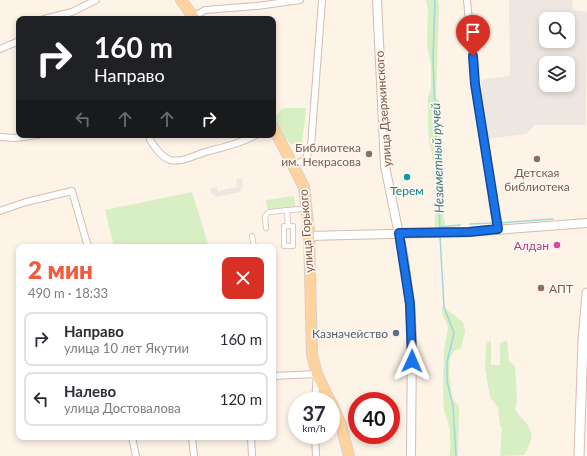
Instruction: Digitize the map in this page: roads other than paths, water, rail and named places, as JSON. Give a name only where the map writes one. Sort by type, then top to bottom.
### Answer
[{"type":"main road","points":[[181,0],[193,16]]},
{"type":"main road","name":"улица Горького","points":[[276,132],[304,187],[309,236],[312,355],[317,374]]},
{"type":"main road","points":[[579,456],[583,341],[587,293]]},
{"type":"main road","points":[[317,374],[326,392]]},
{"type":"main road","points":[[340,423],[349,456]]},
{"type":"street","points":[[56,16],[72,12],[96,0]]},
{"type":"street","points":[[197,16],[205,10],[257,6],[300,0]]},
{"type":"street","points":[[294,165],[305,160],[311,146],[322,0]]},
{"type":"street","name":"улица Дзержинского","points":[[377,0],[385,166],[399,233],[410,304],[412,337],[411,456]]},
{"type":"street","points":[[467,0],[475,84],[498,229]]},
{"type":"street","points":[[72,12],[73,16]]},
{"type":"street","points":[[0,49],[16,42]]},
{"type":"street","points":[[1,135],[16,138]]},
{"type":"street","points":[[150,140],[156,149],[170,160],[184,160],[209,151],[229,147],[249,138]]},
{"type":"street","points":[[0,210],[72,191],[87,244]]},
{"type":"street","points":[[266,228],[265,216],[269,212],[300,208]]},
{"type":"street","points":[[287,210],[288,226]]},
{"type":"street","points":[[309,236],[399,233],[433,234],[587,223]]},
{"type":"street","points":[[284,226],[288,226],[293,226],[293,246],[284,246],[284,226]]},
{"type":"street","points":[[252,236],[253,244]]},
{"type":"street","points":[[276,376],[317,374]]},
{"type":"street","name":"улица Горького","points":[[316,392],[317,374]]},
{"type":"street","points":[[133,440],[136,456]]},
{"type":"street","points":[[192,440],[194,456]]},
{"type":"street","points":[[251,440],[252,456]]},
{"type":"street","points":[[316,444],[316,456]]},
{"type":"waterway","name":"Незаметный ручей","points":[[435,0],[433,60],[440,230]]},
{"type":"waterway","points":[[499,223],[553,219]]},
{"type":"waterway","points":[[470,224],[492,223]]},
{"type":"waterway","points":[[440,227],[460,225]]},
{"type":"waterway","name":"Незаметный ручей","points":[[440,236],[444,307],[454,333],[447,362],[447,381],[453,406],[456,456]]},
{"type":"place","name":"Библиотека им. Некрасова","points":[[369,154]]},
{"type":"place","name":"Детская библиотека","points":[[537,159]]},
{"type":"place","name":"Терем","points":[[407,177]]},
{"type":"place","name":"Алдан","points":[[557,245]]},
{"type":"place","name":"АПТ","points":[[541,288]]},
{"type":"place","name":"Казначейство","points":[[396,333]]}]
